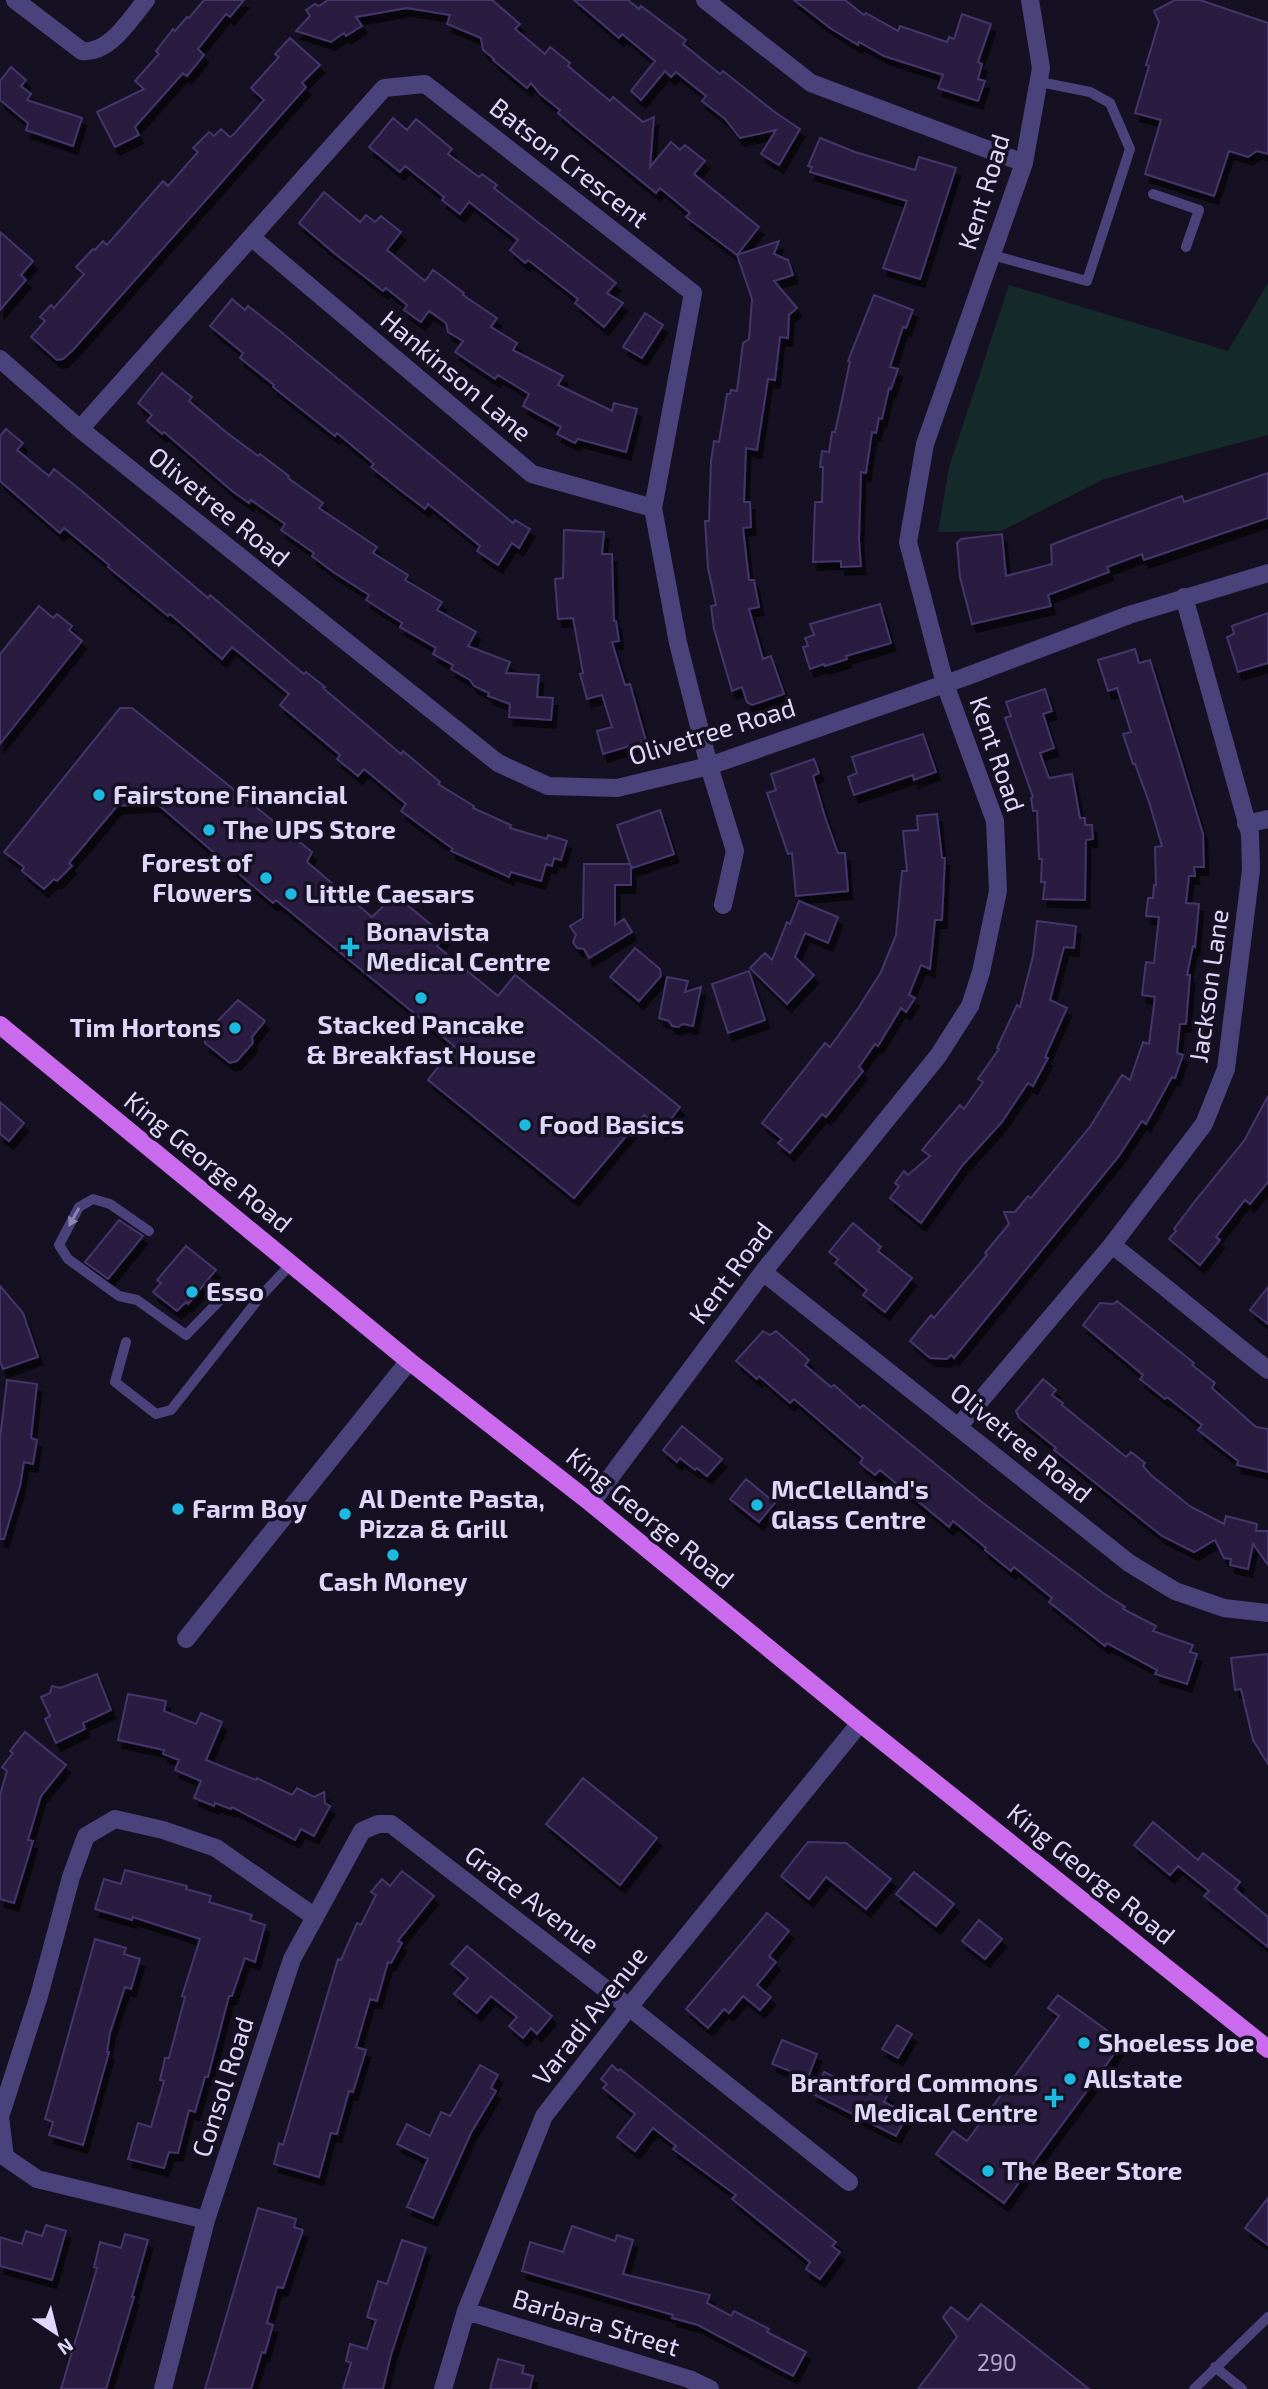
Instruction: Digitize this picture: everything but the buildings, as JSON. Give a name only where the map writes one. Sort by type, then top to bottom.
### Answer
[{"type":"main road","name":"King George Road","points":[[0,1026],[409,1361],[591,1503],[860,1723],[1268,2049]]},
{"type":"street","points":[[15,0],[82,51],[88,51],[104,46],[146,0]]},
{"type":"street","points":[[705,0],[811,83],[1024,163]]},
{"type":"street","name":"Kent Road","points":[[591,1503],[763,1272],[938,1056],[970,1006],[981,972],[998,891],[995,821],[945,684],[908,542],[925,443],[1024,163],[1041,68],[1030,0]]},
{"type":"street","name":"Batson Crescent","points":[[80,429],[384,88],[425,84],[693,293],[653,508],[678,643],[709,766],[735,851],[723,905]]},
{"type":"street","name":"Hankinson Lane","points":[[251,237],[532,474],[653,508]]},
{"type":"street","name":"Olivetree Road","points":[[0,359],[80,429],[498,763],[548,786],[617,788],[709,766],[945,684],[1129,615],[1268,573]]},
{"type":"street","name":"Jackson Lane","points":[[958,1427],[1112,1245],[1204,1124],[1226,1069],[1251,870],[1250,834],[1184,597]]},
{"type":"street","points":[[1246,824],[1268,819]]},
{"type":"street","points":[[1112,1245],[1268,1370]]},
{"type":"street","name":"Olivetree Road","points":[[763,1272],[1129,1563],[1175,1591],[1224,1608],[1268,1613]]},
{"type":"street","points":[[186,1639],[409,1361]]},
{"type":"street","name":"Varadi Avenue","points":[[443,2389],[466,2311],[544,2116],[860,1723]]},
{"type":"street","points":[[206,2220],[37,2179],[5,2157],[0,2117],[39,1996],[71,1877],[86,1836],[115,1819],[163,1830],[216,1848],[315,1917]]},
{"type":"street","name":"Grace Avenue","points":[[379,1824],[391,1824],[629,2007],[849,2182]]},
{"type":"street","name":"Consol Road","points":[[163,2389],[206,2220],[292,1959],[362,1831],[379,1824]]},
{"type":"street","name":"Barbara Street","points":[[466,2311],[689,2379],[710,2389]]},
{"type":"lane","points":[[992,255],[1087,281],[1130,149],[1110,103],[1090,92],[1040,82]]},
{"type":"lane","points":[[1153,194],[1199,210],[1186,247]]},
{"type":"lane","points":[[149,1231],[110,1204],[93,1199],[79,1207],[59,1245],[68,1259],[119,1296],[137,1300],[186,1335],[224,1296],[260,1297]]},
{"type":"lane","points":[[126,1342],[115,1382],[156,1414],[171,1410],[260,1297],[291,1264]]},
{"type":"lane","points":[[1194,2389],[1268,2317]]},
{"type":"lane","points":[[1215,2367],[1242,2389]]},
{"type":"green space","points":[[1268,283],[1268,435],[1104,479],[1001,531],[938,532],[949,467],[1009,285],[1228,351]]},
{"type":"place","name":"Fairstone Financial","points":[[99,795]]},
{"type":"place","name":"The UPS Store","points":[[209,830]]},
{"type":"place","name":"Forest of Flowers","points":[[266,878]]},
{"type":"place","name":"Little Caesars","points":[[291,894]]},
{"type":"place","name":"Bonavista Medical Centre","points":[[350,947]]},
{"type":"place","name":"Stacked Pancake & Breakfast House","points":[[421,998]]},
{"type":"place","name":"Tim Hortons","points":[[235,1028]]},
{"type":"place","name":"Food Basics","points":[[525,1125]]},
{"type":"place","name":"Esso","points":[[192,1292]]},
{"type":"place","name":"McClelland's Glass Centre","points":[[757,1505]]},
{"type":"place","name":"Farm Boy","points":[[178,1509]]},
{"type":"place","name":"Al Dente Pasta, Pizza & Grill","points":[[345,1514]]},
{"type":"place","name":"Cash Money","points":[[393,1555]]},
{"type":"place","name":"Shoeless Joe","points":[[1084,2043]]},
{"type":"place","name":"Allstate","points":[[1070,2079]]},
{"type":"place","name":"Brantford Commons Medical Centre","points":[[1054,2098]]},
{"type":"place","name":"The Beer Store","points":[[988,2171]]}]
